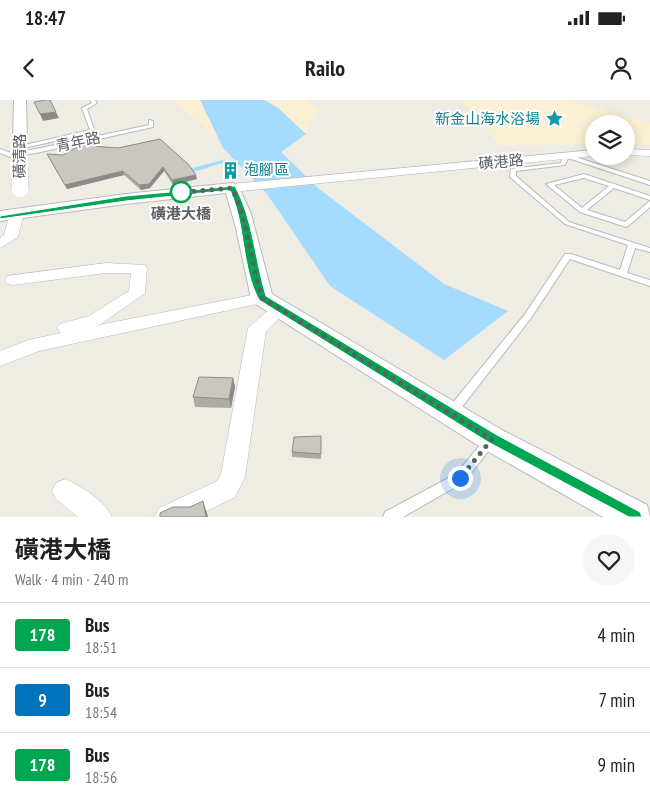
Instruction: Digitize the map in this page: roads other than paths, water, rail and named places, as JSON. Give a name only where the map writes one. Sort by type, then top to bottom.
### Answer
[{"type":"street","name":"磺清路","points":[[8,214],[20,189],[20,100]]},
{"type":"street","points":[[635,152],[650,153]]},
{"type":"street","name":"磺港路","points":[[232,188],[585,153]]},
{"type":"street","points":[[0,244],[11,237],[8,214],[232,188],[242,208],[254,272],[270,304],[492,439],[634,517]]},
{"type":"street","points":[[13,280],[106,268],[138,268],[137,293],[94,320],[53,332],[35,345]]},
{"type":"street","points":[[0,359],[35,345],[270,304]]},
{"type":"street","points":[[168,517],[226,489],[233,476],[252,350],[257,328],[270,304]]},
{"type":"street","points":[[65,491],[99,517]]},
{"type":"lane","points":[[1,151],[93,131],[84,108],[95,103],[92,100]]},
{"type":"lane","name":"青年路","points":[[1,151],[10,155],[36,151],[151,126],[151,121]]},
{"type":"lane","points":[[650,183],[566,156],[563,164],[513,170],[513,177],[567,223],[650,250]]},
{"type":"lane","points":[[650,198],[584,176],[549,184],[582,211],[626,225],[650,203]]},
{"type":"lane","points":[[582,211],[613,186]]},
{"type":"lane","points":[[623,274],[632,244]]},
{"type":"lane","points":[[451,414],[528,316],[568,256],[650,283]]},
{"type":"lane","points":[[390,517],[460,478],[492,439]]},
{"type":"water","points":[[200,100],[265,100],[278,108],[306,134],[281,152],[318,188],[444,284],[508,311],[444,360],[330,286],[267,194],[223,148]]},
{"type":"waterway","points":[[203,167],[224,161]]},
{"type":"waterway","points":[[192,172],[190,171],[207,166]]},
{"type":"place","name":"新金山海水浴場","points":[[554,119]]},
{"type":"place","name":"泡腳區","points":[[230,170]]},
{"type":"place","name":"磺港大橋","points":[[181,192]]}]
